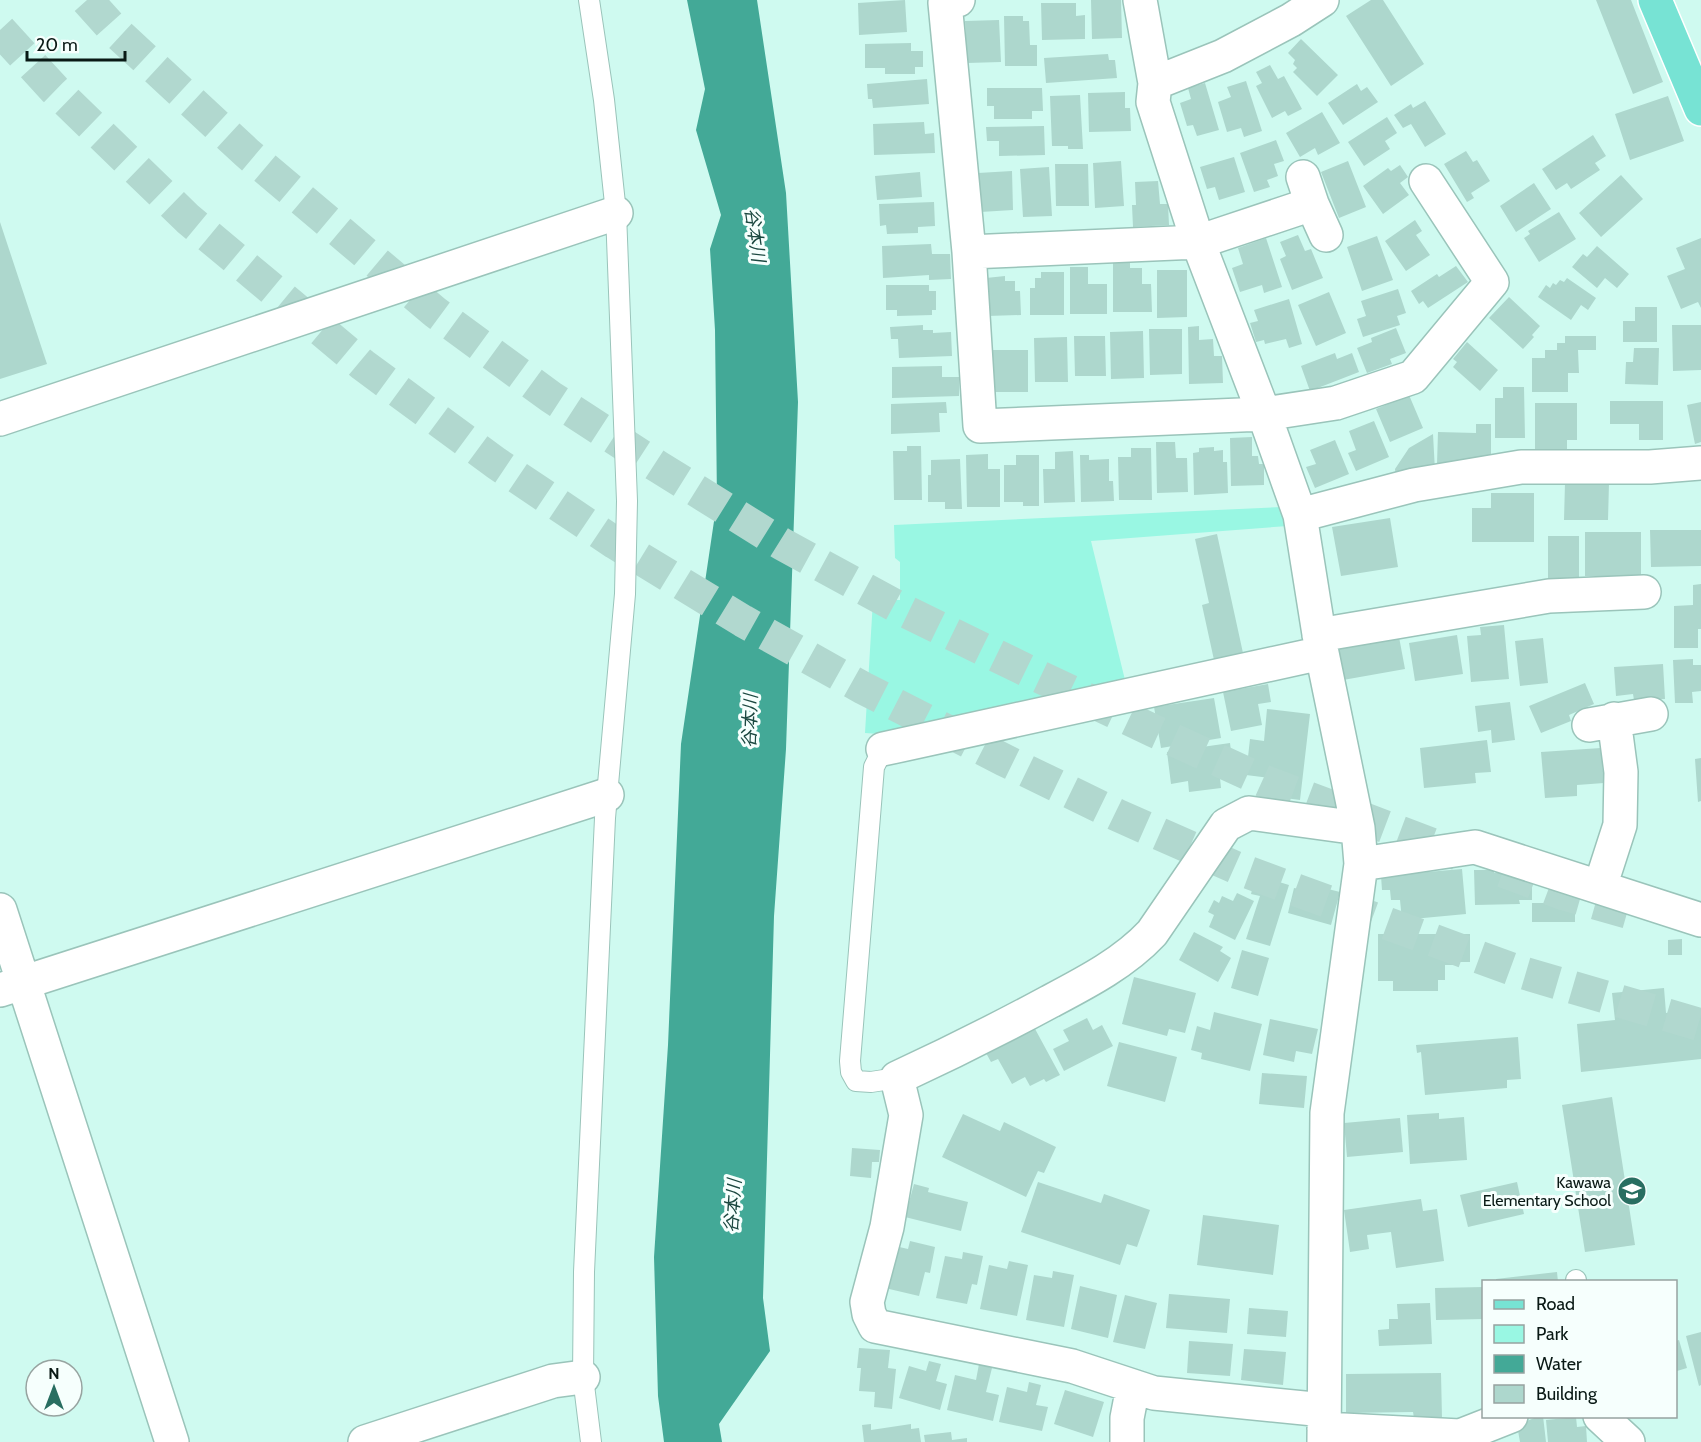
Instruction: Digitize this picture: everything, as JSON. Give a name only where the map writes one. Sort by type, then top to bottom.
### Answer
[{"type":"main road","points":[[1655,0],[1701,109]]},
{"type":"street","points":[[958,0],[945,3],[969,252],[980,426],[1264,414],[1336,403],[1413,377],[1492,282],[1426,181]]},
{"type":"street","points":[[1140,0],[1155,83],[1153,102],[1198,242],[1300,515],[1321,644],[1358,828],[1361,864],[1327,1113],[1324,1427]]},
{"type":"street","points":[[1155,83],[1223,56],[1291,20],[1322,0]]},
{"type":"street","points":[[969,252],[1198,242],[1308,190],[1326,235]]},
{"type":"street","points":[[0,419],[616,213]]},
{"type":"street","points":[[1300,515],[1414,485],[1521,467],[1650,467],[1701,463]]},
{"type":"street","points":[[883,749],[1321,644],[1549,596],[1644,592]]},
{"type":"street","points":[[1600,887],[1620,825],[1621,772],[1602,722],[1651,714]]},
{"type":"street","points":[[12,986],[607,795]]},
{"type":"street","points":[[1358,828],[1249,813],[1226,825],[1152,933],[1138,948],[1072,990],[897,1078],[906,1115],[886,1227],[867,1302],[869,1314],[874,1326],[1072,1366],[1154,1393],[1324,1427],[1460,1436],[1506,1418]]},
{"type":"street","points":[[1361,864],[1475,847],[1701,920]]},
{"type":"street","points":[[0,910],[12,986],[172,1442]]},
{"type":"street","points":[[365,1442],[553,1381],[583,1377]]},
{"type":"street","points":[[1127,1442],[1127,1418],[1132,1387]]},
{"type":"street","points":[[1602,1418],[1628,1442]]},
{"type":"lane","points":[[589,0],[604,100],[616,213],[627,501],[625,594],[607,795],[584,1272],[583,1377],[591,1442]]},
{"type":"lane","points":[[883,749],[874,767],[850,1061],[851,1072],[856,1081],[871,1083],[897,1078]]},
{"type":"green space","points":[[1282,507],[1288,526],[1091,541],[1125,680],[894,735],[865,733],[873,600],[900,600],[900,562],[895,558],[894,525]]},
{"type":"water","name":"谷本川","points":[[687,0],[757,0],[786,193],[798,402],[786,749],[774,916],[763,1298],[770,1351],[719,1424],[722,1442],[664,1442],[658,1396],[654,1257],[668,1045],[681,744],[717,501],[715,330],[710,249],[721,215],[696,130],[705,89]]},
{"type":"building","points":[[905,0],[907,32],[859,35],[858,3]]},
{"type":"building","points":[[1091,0],[1121,0],[1122,38],[1092,39]]},
{"type":"building","points":[[1371,0],[1383,0],[1424,64],[1391,86],[1346,16]]},
{"type":"building","points":[[1596,0],[1631,0],[1663,82],[1633,94]]},
{"type":"building","points":[[1041,3],[1076,3],[1076,16],[1085,15],[1085,39],[1042,40]]},
{"type":"building","points":[[1004,16],[1023,16],[1023,21],[1029,21],[1030,45],[1037,45],[1037,66],[1005,66]]},
{"type":"building","points":[[999,20],[1001,62],[967,63],[965,21]]},
{"type":"building","points":[[1301,39],[1338,75],[1317,96],[1293,72],[1297,68],[1293,64],[1295,60],[1288,53]]},
{"type":"building","points":[[911,43],[911,51],[923,51],[923,67],[915,67],[915,74],[885,74],[885,68],[865,68],[865,44]]},
{"type":"building","points":[[1108,54],[1109,60],[1115,60],[1117,78],[1046,83],[1044,58]]},
{"type":"building","points":[[1270,65],[1278,79],[1284,76],[1302,109],[1288,116],[1285,111],[1272,118],[1256,86],[1262,83],[1256,72]]},
{"type":"building","points":[[927,79],[929,104],[873,108],[872,99],[868,99],[867,84]]},
{"type":"building","points":[[1246,81],[1262,131],[1244,137],[1241,128],[1227,132],[1218,102],[1231,97],[1227,87]]},
{"type":"building","points":[[1205,83],[1219,130],[1197,136],[1193,125],[1187,126],[1180,103],[1191,99],[1188,88]]},
{"type":"building","points":[[1357,84],[1361,91],[1367,87],[1378,102],[1343,125],[1328,103]]},
{"type":"building","points":[[987,88],[1042,88],[1043,111],[1032,111],[1032,119],[994,119],[994,106],[987,106]]},
{"type":"building","points":[[1125,92],[1125,108],[1130,108],[1131,131],[1089,132],[1088,93]]},
{"type":"building","points":[[1080,95],[1083,149],[1052,146],[1050,96]]},
{"type":"building","points":[[1668,96],[1684,141],[1630,160],[1615,114]]},
{"type":"building","points":[[1425,101],[1446,134],[1425,147],[1411,124],[1403,128],[1394,115],[1411,104],[1413,108]]},
{"type":"building","points":[[1322,112],[1340,143],[1318,155],[1315,148],[1300,157],[1286,133]]},
{"type":"building","points":[[1387,117],[1397,133],[1385,141],[1390,149],[1364,166],[1348,142]]},
{"type":"building","points":[[924,122],[925,134],[934,133],[935,153],[874,155],[873,124]]},
{"type":"building","points":[[1044,126],[1045,155],[999,156],[999,141],[987,141],[986,127]]},
{"type":"building","points":[[1593,135],[1606,156],[1595,163],[1600,170],[1571,189],[1567,183],[1556,190],[1542,169]]},
{"type":"building","points":[[1276,140],[1284,161],[1274,164],[1278,176],[1267,180],[1270,187],[1254,192],[1240,153]]},
{"type":"building","points":[[1466,151],[1473,162],[1477,160],[1490,181],[1471,193],[1474,198],[1467,202],[1444,164]]},
{"type":"building","points":[[1234,157],[1245,192],[1219,200],[1215,187],[1207,189],[1200,167]]},
{"type":"building","points":[[1121,161],[1124,206],[1095,208],[1093,163]]},
{"type":"building","points":[[1348,161],[1366,207],[1339,218],[1321,172]]},
{"type":"building","points":[[1055,164],[1088,164],[1089,206],[1056,206]]},
{"type":"building","points":[[1400,165],[1408,177],[1400,183],[1409,195],[1383,214],[1363,186],[1388,168],[1391,171]]},
{"type":"building","points":[[1049,167],[1052,216],[1023,217],[1020,169]]},
{"type":"building","points":[[1012,171],[1013,210],[980,212],[978,173]]},
{"type":"building","points":[[920,172],[922,197],[877,200],[875,176]]},
{"type":"building","points":[[1621,175],[1643,199],[1601,237],[1579,213]]},
{"type":"building","points":[[1158,181],[1160,204],[1168,204],[1169,225],[1133,227],[1132,205],[1136,205],[1135,182]]},
{"type":"building","points":[[1534,183],[1551,209],[1516,232],[1500,206]]},
{"type":"building","points":[[934,202],[935,226],[918,227],[918,233],[887,234],[886,225],[880,226],[879,204]]},
{"type":"building","points":[[1559,212],[1576,239],[1539,262],[1524,238],[1530,234],[1528,231]]},
{"type":"building","points":[[1415,220],[1422,231],[1416,235],[1430,255],[1406,271],[1385,241]]},
{"type":"building","points":[[0,222],[47,364],[0,379]]},
{"type":"building","points":[[1298,235],[1305,251],[1311,249],[1323,278],[1292,290],[1280,259],[1286,256],[1280,242]]},
{"type":"building","points":[[1377,236],[1393,280],[1362,291],[1347,247]]},
{"type":"building","points":[[1266,238],[1282,287],[1264,293],[1262,285],[1240,292],[1232,268],[1243,264],[1238,248]]},
{"type":"building","points":[[1701,238],[1701,308],[1698,302],[1681,309],[1667,276],[1685,269],[1676,248]]},
{"type":"building","points":[[931,244],[932,254],[950,254],[951,279],[929,280],[929,275],[883,278],[882,246]]},
{"type":"building","points":[[1597,246],[1629,274],[1617,288],[1605,278],[1597,288],[1572,267],[1583,254],[1587,257]]},
{"type":"building","points":[[1113,262],[1130,262],[1130,268],[1142,268],[1142,284],[1151,284],[1152,312],[1113,312]]},
{"type":"building","points":[[1456,266],[1468,282],[1428,308],[1423,301],[1419,304],[1411,291],[1437,274],[1439,277]]},
{"type":"building","points":[[1070,267],[1088,267],[1088,284],[1107,284],[1107,314],[1070,314]]},
{"type":"building","points":[[1157,270],[1187,270],[1187,317],[1157,318]]},
{"type":"building","points":[[1041,272],[1064,272],[1064,315],[1030,315],[1030,288],[1035,288],[1035,278],[1041,278]]},
{"type":"building","points":[[1005,276],[1005,281],[1015,281],[1015,291],[1020,291],[1021,315],[987,316],[986,278]]},
{"type":"building","points":[[1567,278],[1596,298],[1588,310],[1581,305],[1571,320],[1538,297],[1546,285],[1550,288],[1553,283],[1556,285],[1560,280],[1564,282]]},
{"type":"building","points":[[886,285],[929,285],[929,291],[936,291],[936,310],[932,310],[932,315],[897,316],[897,310],[886,310]]},
{"type":"building","points":[[1398,289],[1406,313],[1397,316],[1400,325],[1363,337],[1357,319],[1366,316],[1361,301]]},
{"type":"building","points":[[1329,292],[1346,333],[1316,346],[1298,305]]},
{"type":"building","points":[[1509,297],[1540,326],[1523,349],[1489,318]]},
{"type":"building","points":[[1289,299],[1302,344],[1289,348],[1286,339],[1265,344],[1264,340],[1256,342],[1250,323],[1258,321],[1254,310]]},
{"type":"building","points":[[1635,307],[1657,307],[1657,342],[1623,342],[1623,321],[1635,321]]},
{"type":"building","points":[[923,325],[923,330],[933,330],[933,333],[951,332],[952,356],[899,358],[898,339],[891,339],[890,327]]},
{"type":"building","points":[[1672,325],[1701,325],[1701,370],[1673,371]]},
{"type":"building","points":[[1199,326],[1199,340],[1213,339],[1214,356],[1222,356],[1223,383],[1189,384],[1188,327]]},
{"type":"building","points":[[1396,328],[1406,353],[1390,359],[1392,364],[1367,373],[1357,348],[1372,342],[1371,338]]},
{"type":"building","points":[[1149,329],[1182,329],[1182,374],[1150,375]]},
{"type":"building","points":[[1143,331],[1144,378],[1111,379],[1110,332]]},
{"type":"building","points":[[1074,336],[1105,336],[1106,376],[1075,376]]},
{"type":"building","points":[[1565,336],[1596,336],[1596,350],[1578,350],[1579,373],[1568,373],[1568,392],[1532,392],[1532,358],[1545,358],[1545,350],[1557,350],[1557,343],[1565,343]]},
{"type":"building","points":[[1067,337],[1068,382],[1035,382],[1034,338]]},
{"type":"building","points":[[1467,342],[1498,370],[1480,391],[1453,367],[1457,362],[1453,359]]},
{"type":"building","points":[[1634,348],[1659,348],[1658,385],[1625,384],[1626,362],[1633,362]]},
{"type":"building","points":[[993,350],[1028,350],[1028,392],[993,392]]},
{"type":"building","points":[[1335,353],[1337,359],[1352,353],[1359,372],[1310,391],[1301,366]]},
{"type":"building","points":[[942,366],[942,377],[959,377],[959,396],[892,398],[892,367]]},
{"type":"building","points":[[1503,387],[1524,387],[1525,438],[1495,438],[1495,398],[1503,398]]},
{"type":"building","points":[[1409,395],[1423,428],[1390,442],[1376,409]]},
{"type":"building","points":[[1610,401],[1663,401],[1663,440],[1639,440],[1639,424],[1610,424]]},
{"type":"building","points":[[946,402],[947,413],[939,413],[940,432],[891,434],[891,404]]},
{"type":"building","points":[[1701,402],[1701,442],[1695,444],[1687,405]]},
{"type":"building","points":[[1535,403],[1577,403],[1577,440],[1567,440],[1567,449],[1535,449]]},
{"type":"building","points":[[1374,421],[1389,457],[1356,471],[1348,453],[1356,450],[1349,431]]},
{"type":"building","points":[[1476,424],[1491,424],[1491,465],[1437,464],[1438,432],[1476,433]]},
{"type":"building","points":[[1433,434],[1435,471],[1396,479],[1395,469],[1409,448]]},
{"type":"building","points":[[1252,437],[1252,456],[1258,456],[1259,464],[1264,464],[1264,485],[1231,486],[1230,438]]},
{"type":"building","points":[[1335,440],[1349,474],[1315,488],[1306,467],[1316,464],[1310,450]]},
{"type":"building","points":[[1156,442],[1175,442],[1176,458],[1187,458],[1188,492],[1157,493]]},
{"type":"building","points":[[907,446],[921,446],[922,500],[894,500],[893,451],[907,451]]},
{"type":"building","points":[[1214,447],[1214,451],[1223,450],[1223,462],[1227,462],[1228,493],[1194,495],[1193,453],[1199,452],[1199,448]]},
{"type":"building","points":[[1131,448],[1151,448],[1152,500],[1119,500],[1118,457],[1131,457]]},
{"type":"building","points":[[1073,451],[1075,502],[1044,503],[1043,469],[1055,469],[1055,452]]},
{"type":"building","points":[[988,454],[988,469],[1000,469],[1000,507],[967,507],[966,455]]},
{"type":"building","points":[[1016,455],[1039,455],[1039,506],[1023,506],[1023,502],[1004,502],[1004,465],[1016,465]]},
{"type":"building","points":[[1080,455],[1089,455],[1089,460],[1109,459],[1109,481],[1113,481],[1114,501],[1081,502]]},
{"type":"building","points":[[960,459],[962,509],[945,509],[945,502],[928,502],[928,475],[931,475],[931,460]]},
{"type":"building","points":[[1565,483],[1609,483],[1608,520],[1564,520]]},
{"type":"building","points":[[1491,493],[1534,493],[1534,542],[1472,542],[1472,508],[1491,508]]},
{"type":"building","points":[[1390,518],[1398,567],[1341,576],[1332,527]]},
{"type":"building","points":[[1650,530],[1701,530],[1701,566],[1651,567]]},
{"type":"building","points":[[1585,532],[1641,532],[1641,576],[1585,576]]},
{"type":"building","points":[[1217,534],[1243,653],[1214,660],[1202,605],[1209,603],[1195,539]]},
{"type":"building","points":[[1548,536],[1579,536],[1579,581],[1548,581]]},
{"type":"building","points":[[1701,584],[1701,629],[1698,629],[1698,648],[1674,648],[1674,606],[1693,605],[1693,585]]},
{"type":"building","points":[[1504,625],[1509,679],[1471,682],[1467,636],[1481,635],[1480,627]]},
{"type":"building","points":[[1457,635],[1463,674],[1415,681],[1409,643]]},
{"type":"building","points":[[1399,637],[1405,669],[1343,680],[1338,648]]},
{"type":"building","points":[[1543,638],[1548,683],[1520,686],[1515,641]]},
{"type":"building","points":[[1693,659],[1693,665],[1701,665],[1701,691],[1692,692],[1693,703],[1675,703],[1673,660]]},
{"type":"building","points":[[1663,664],[1665,699],[1634,700],[1633,694],[1616,696],[1614,667]]},
{"type":"building","points":[[1585,683],[1594,704],[1569,715],[1571,721],[1541,733],[1529,706]]},
{"type":"building","points":[[1268,684],[1271,702],[1258,704],[1262,725],[1231,731],[1223,692]]},
{"type":"building","points":[[1214,698],[1221,738],[1161,748],[1154,707]]},
{"type":"building","points":[[1510,702],[1515,740],[1492,743],[1491,730],[1478,732],[1475,706]]},
{"type":"building","points":[[1267,709],[1310,714],[1300,800],[1277,797],[1279,779],[1246,775],[1250,739],[1264,741]]},
{"type":"building","points":[[1487,740],[1491,772],[1475,773],[1476,783],[1424,788],[1420,748]]},
{"type":"building","points":[[1230,743],[1234,776],[1220,778],[1221,788],[1189,792],[1188,781],[1171,784],[1167,752]]},
{"type":"building","points":[[1601,748],[1604,783],[1577,785],[1577,796],[1545,798],[1541,752]]},
{"type":"building","points":[[1701,758],[1701,801],[1698,802],[1695,759]]},
{"type":"building","points":[[1462,869],[1466,914],[1402,920],[1400,900],[1391,900],[1390,890],[1382,890],[1381,876]]},
{"type":"building","points":[[1474,870],[1494,870],[1494,873],[1513,873],[1513,878],[1532,878],[1532,900],[1519,900],[1520,904],[1475,905]]},
{"type":"building","points":[[1266,878],[1289,885],[1270,946],[1246,939],[1260,896],[1251,894],[1254,882],[1263,885]]},
{"type":"building","points":[[1312,885],[1340,892],[1331,925],[1288,913],[1294,888],[1310,891]]},
{"type":"building","points":[[1237,893],[1254,901],[1235,940],[1209,927],[1214,915],[1208,912],[1214,900],[1219,903],[1222,896],[1233,901]]},
{"type":"building","points":[[1546,896],[1575,896],[1575,922],[1532,922],[1532,903],[1546,903]]},
{"type":"building","points":[[1194,932],[1223,947],[1220,951],[1231,958],[1218,982],[1179,960]]},
{"type":"building","points":[[1378,934],[1470,934],[1470,962],[1453,962],[1453,965],[1445,965],[1445,980],[1438,980],[1438,991],[1393,991],[1393,981],[1378,981]]},
{"type":"building","points":[[1682,939],[1682,955],[1668,955],[1668,940]]},
{"type":"building","points":[[1242,950],[1269,958],[1258,996],[1231,988]]},
{"type":"building","points":[[1134,977],[1196,993],[1185,1033],[1169,1029],[1167,1036],[1122,1024]]},
{"type":"building","points":[[1664,988],[1666,1013],[1701,1009],[1701,1059],[1581,1072],[1577,1024],[1615,1020],[1612,993]]},
{"type":"building","points":[[1214,1012],[1262,1024],[1250,1071],[1201,1059],[1202,1053],[1191,1050],[1197,1026],[1210,1030]]},
{"type":"building","points":[[1087,1018],[1093,1030],[1102,1025],[1113,1046],[1064,1071],[1053,1049],[1069,1041],[1063,1030]]},
{"type":"building","points":[[1270,1019],[1318,1029],[1312,1054],[1296,1051],[1294,1062],[1263,1055]]},
{"type":"building","points":[[1034,1027],[1060,1075],[1030,1086],[1025,1077],[1012,1084],[998,1059],[991,1062],[986,1053]]},
{"type":"building","points":[[1518,1037],[1521,1079],[1507,1080],[1507,1088],[1425,1095],[1421,1052],[1417,1053],[1416,1045]]},
{"type":"building","points":[[1119,1042],[1177,1057],[1165,1102],[1107,1086]]},
{"type":"building","points":[[1262,1073],[1307,1076],[1304,1108],[1259,1104]]},
{"type":"building","points":[[1612,1097],[1635,1245],[1585,1252],[1562,1105]]},
{"type":"building","points":[[1439,1113],[1439,1119],[1464,1117],[1467,1160],[1410,1164],[1407,1115]]},
{"type":"building","points":[[963,1114],[1000,1131],[1004,1122],[1056,1147],[1044,1173],[1038,1171],[1026,1197],[942,1157]]},
{"type":"building","points":[[1400,1118],[1403,1152],[1347,1157],[1344,1123]]},
{"type":"building","points":[[852,1148],[880,1150],[879,1162],[872,1162],[871,1178],[850,1176]]},
{"type":"building","points":[[1038,1182],[1101,1203],[1104,1194],[1150,1210],[1137,1247],[1127,1244],[1120,1265],[1021,1232]]},
{"type":"building","points":[[1517,1182],[1524,1214],[1468,1227],[1460,1195]]},
{"type":"building","points":[[914,1184],[929,1188],[928,1192],[968,1202],[961,1231],[905,1217]]},
{"type":"building","points":[[1421,1199],[1423,1211],[1437,1209],[1444,1261],[1396,1268],[1391,1232],[1367,1235],[1369,1249],[1350,1252],[1344,1210]]},
{"type":"building","points":[[1203,1215],[1279,1225],[1273,1275],[1197,1265]]},
{"type":"building","points":[[910,1241],[935,1247],[930,1273],[925,1272],[919,1296],[885,1288],[895,1246],[908,1249]]},
{"type":"building","points":[[963,1252],[983,1256],[977,1285],[972,1284],[967,1304],[936,1298],[945,1256],[962,1259]]},
{"type":"building","points":[[1009,1261],[1028,1265],[1017,1316],[980,1309],[989,1265],[1007,1269]]},
{"type":"building","points":[[1053,1271],[1074,1275],[1064,1327],[1026,1320],[1034,1275],[1052,1278]]},
{"type":"building","points":[[1557,1272],[1558,1280],[1496,1280]]},
{"type":"building","points":[[1080,1286],[1117,1295],[1108,1338],[1071,1329]]},
{"type":"building","points":[[1482,1287],[1482,1319],[1436,1320],[1435,1288]]},
{"type":"building","points":[[1169,1294],[1230,1299],[1227,1333],[1166,1328]]},
{"type":"building","points":[[1125,1295],[1157,1303],[1145,1349],[1113,1342]]},
{"type":"building","points":[[1430,1303],[1432,1344],[1379,1346],[1378,1330],[1389,1329],[1389,1319],[1398,1319],[1397,1304]]},
{"type":"building","points":[[1249,1308],[1288,1311],[1286,1337],[1247,1334]]},
{"type":"building","points":[[1701,1332],[1701,1385],[1699,1386],[1686,1336]]},
{"type":"building","points":[[1679,1340],[1687,1368],[1677,1371],[1677,1341]]},
{"type":"building","points":[[1189,1341],[1233,1344],[1230,1376],[1187,1373]]},
{"type":"building","points":[[859,1348],[890,1350],[888,1368],[896,1369],[892,1409],[874,1407],[875,1392],[859,1391],[861,1368],[857,1368]]},
{"type":"building","points":[[1244,1349],[1286,1352],[1283,1385],[1241,1380]]},
{"type":"building","points":[[929,1361],[941,1364],[936,1381],[947,1384],[940,1410],[899,1398],[909,1366],[926,1371]]},
{"type":"building","points":[[979,1364],[992,1368],[986,1392],[999,1395],[993,1421],[947,1410],[955,1375],[976,1380]]},
{"type":"building","points":[[1441,1373],[1442,1418],[1414,1418],[1413,1412],[1346,1413],[1346,1374]]},
{"type":"building","points":[[1029,1382],[1041,1385],[1036,1405],[1048,1407],[1042,1431],[999,1422],[1007,1387],[1027,1392]]},
{"type":"building","points":[[1065,1390],[1104,1402],[1093,1437],[1054,1424]]},
{"type":"building","points":[[1534,1418],[1543,1418],[1546,1442],[1520,1442],[1517,1425]]},
{"type":"building","points":[[1576,1418],[1577,1427],[1586,1426],[1587,1442],[1548,1442],[1546,1420]]},
{"type":"building","points":[[871,1424],[871,1430],[911,1424],[911,1429],[919,1428],[921,1442],[864,1442],[862,1425]]},
{"type":"building","points":[[951,1432],[952,1440],[967,1438],[967,1442],[925,1442],[924,1435]]},
{"type":"tunnel","points":[[87,0],[113,29],[247,153],[435,312],[551,397],[782,544],[905,611],[1154,731],[1266,782],[1458,854]]},
{"type":"tunnel","points":[[0,30],[55,90],[188,219],[363,365],[496,463],[615,543],[743,621],[863,688],[1004,760],[1117,815],[1239,869],[1517,971],[1701,1025]]},
{"type":"tunnel","points":[[1503,871],[1564,894],[1634,914]]},
{"type":"place","name":"Kawawa Elementary School","points":[[1632,1191]]}]
